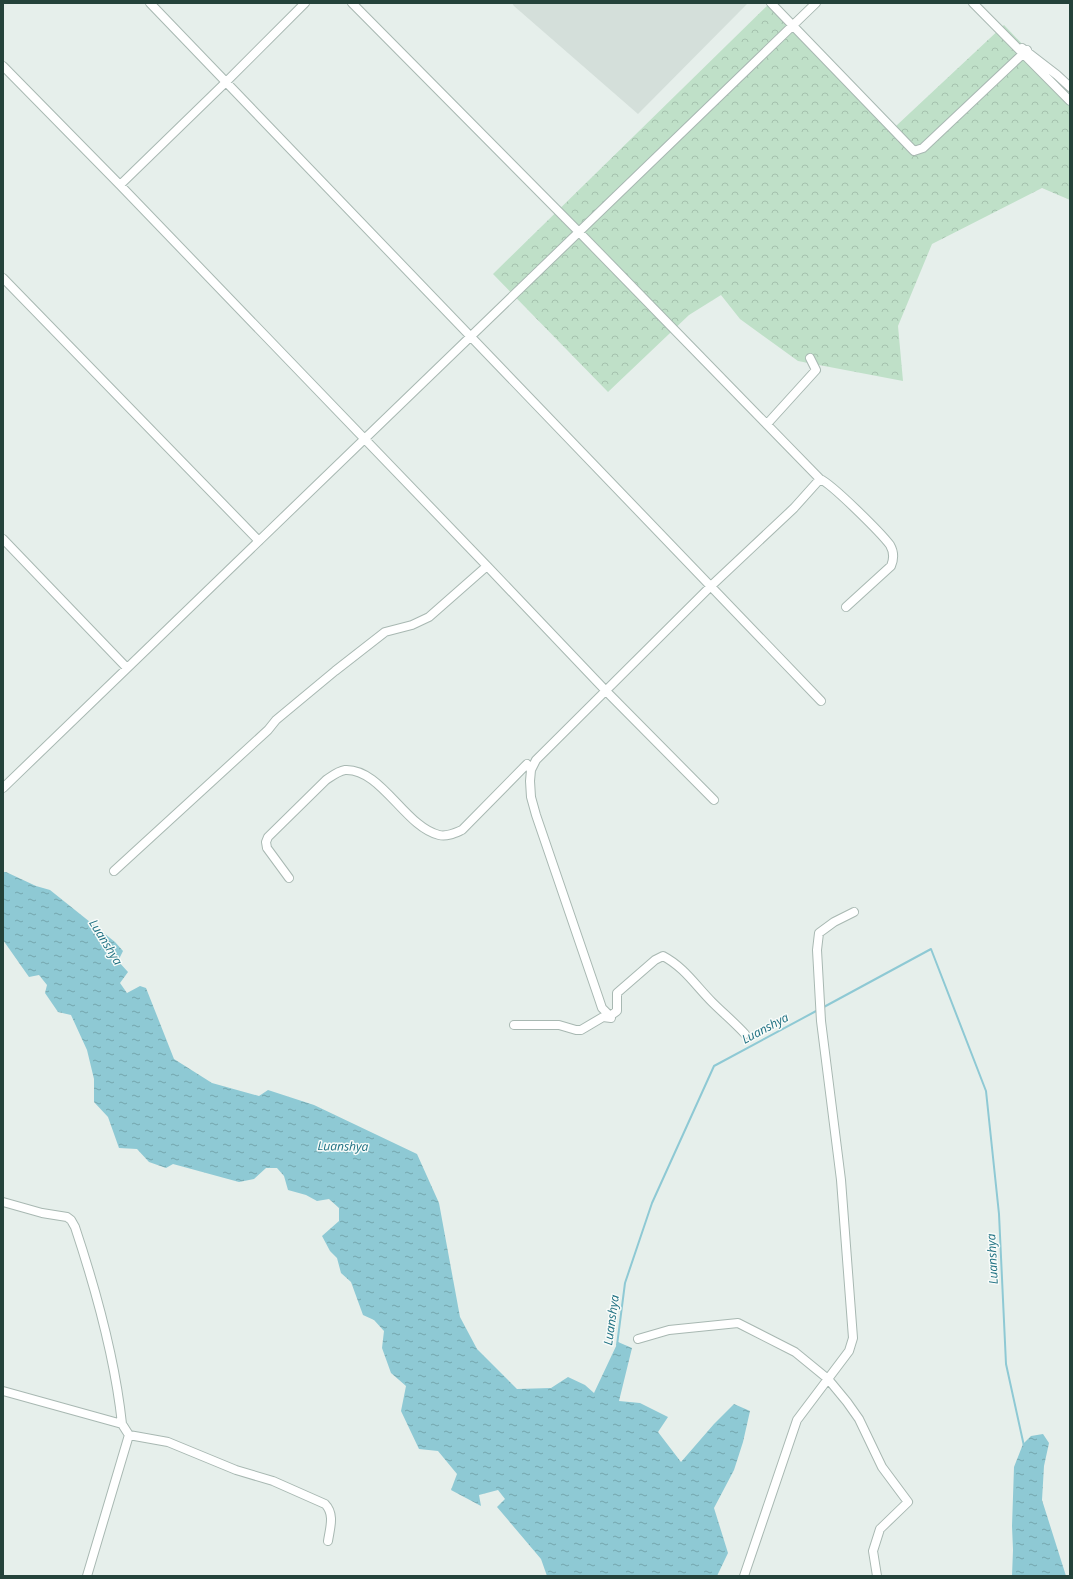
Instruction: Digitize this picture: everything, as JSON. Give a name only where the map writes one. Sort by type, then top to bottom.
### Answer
[{"type":"street","points":[[150,3],[821,701]]},
{"type":"street","points":[[120,185],[305,3]]},
{"type":"street","points":[[352,3],[579,232],[820,479],[832,487],[890,546],[894,559],[892,566],[846,607]]},
{"type":"street","points":[[771,3],[914,151],[923,148],[1025,52]]},
{"type":"street","points":[[3,788],[364,439],[471,338],[816,3]]},
{"type":"street","points":[[973,3],[1014,45],[1070,87]]},
{"type":"street","points":[[1025,52],[1070,101]]},
{"type":"street","points":[[3,66],[120,185],[606,691],[714,800]]},
{"type":"street","points":[[3,278],[259,541]]},
{"type":"street","points":[[767,424],[816,370],[810,358]]},
{"type":"street","points":[[610,1016],[602,1008],[536,815],[531,797],[531,770],[536,760],[551,744],[711,586],[794,508],[820,479]]},
{"type":"street","points":[[3,539],[127,668]]},
{"type":"street","points":[[114,871],[239,757],[276,720],[335,671],[385,632],[412,625],[429,617],[487,566]]},
{"type":"street","points":[[289,878],[267,848],[266,842],[268,836],[326,780],[336,773],[344,770],[365,774],[426,830],[440,835],[451,835],[462,830],[527,764],[531,770]]},
{"type":"street","points":[[744,1576],[796,1420],[849,1351],[853,1338],[841,1180],[821,1020],[818,939],[819,933],[822,930],[854,912]]},
{"type":"street","points":[[514,1025],[559,1025],[581,1030],[603,1017],[611,1018],[610,1016],[617,1011],[617,993],[655,960],[662,956],[672,961],[688,975],[713,1003],[746,1034]]},
{"type":"street","points":[[3,1202],[42,1213],[67,1217],[76,1227],[100,1313],[119,1398],[122,1424],[129,1435],[168,1442],[236,1470],[273,1481],[325,1504],[331,1513],[328,1541]]},
{"type":"street","points":[[638,1339],[669,1330],[738,1323],[795,1352],[828,1378],[847,1402],[861,1425],[882,1467],[908,1502],[880,1529],[873,1551],[877,1576]]},
{"type":"street","points":[[3,1391],[122,1424]]},
{"type":"street","points":[[87,1576],[129,1435]]},
{"type":"shaded area","points":[[512,3],[748,3],[638,114]]},
{"type":"green space","points":[[770,3],[775,3],[896,126],[1004,25],[1070,94],[1070,200],[1042,188],[932,244],[898,326],[903,381],[798,361],[740,319],[721,295],[689,315],[608,392],[493,274]]},
{"type":"water","points":[[3,872],[36,886],[50,890],[115,942],[123,951],[118,961],[128,972],[120,983],[127,993],[140,986],[146,988],[174,1059],[212,1083],[259,1096],[268,1090],[314,1105],[417,1154],[439,1203],[460,1317],[477,1349],[517,1389],[551,1388],[568,1377],[585,1385],[594,1393],[618,1342],[632,1348],[619,1401],[640,1403],[668,1417],[658,1432],[681,1462],[714,1424],[734,1404],[750,1411],[743,1442],[734,1470],[714,1508],[728,1553],[717,1576],[547,1576],[541,1559],[497,1507],[505,1499],[498,1490],[479,1495],[481,1506],[451,1490],[457,1474],[438,1451],[419,1449],[401,1411],[406,1386],[391,1373],[382,1348],[384,1331],[374,1320],[363,1315],[351,1282],[341,1273],[337,1258],[330,1251],[322,1236],[339,1221],[339,1208],[329,1199],[317,1201],[306,1195],[288,1190],[284,1176],[277,1168],[266,1168],[254,1179],[239,1182],[173,1164],[166,1168],[149,1162],[137,1149],[119,1148],[108,1117],[94,1102],[94,1079],[87,1050],[71,1015],[58,1012],[45,993],[47,985],[39,975],[29,977],[3,940]]},
{"type":"water","points":[[1043,1434],[1049,1443],[1044,1466],[1042,1500],[1066,1576],[1012,1576],[1014,1467],[1023,1444],[1031,1436]]},
{"type":"waterway","name":"Luanshya","points":[[822,1008],[931,949],[986,1091],[999,1214],[1006,1364],[1024,1446]]},
{"type":"waterway","name":"Luanshya","points":[[617,1345],[625,1283],[652,1203],[714,1066],[818,1010]]}]
